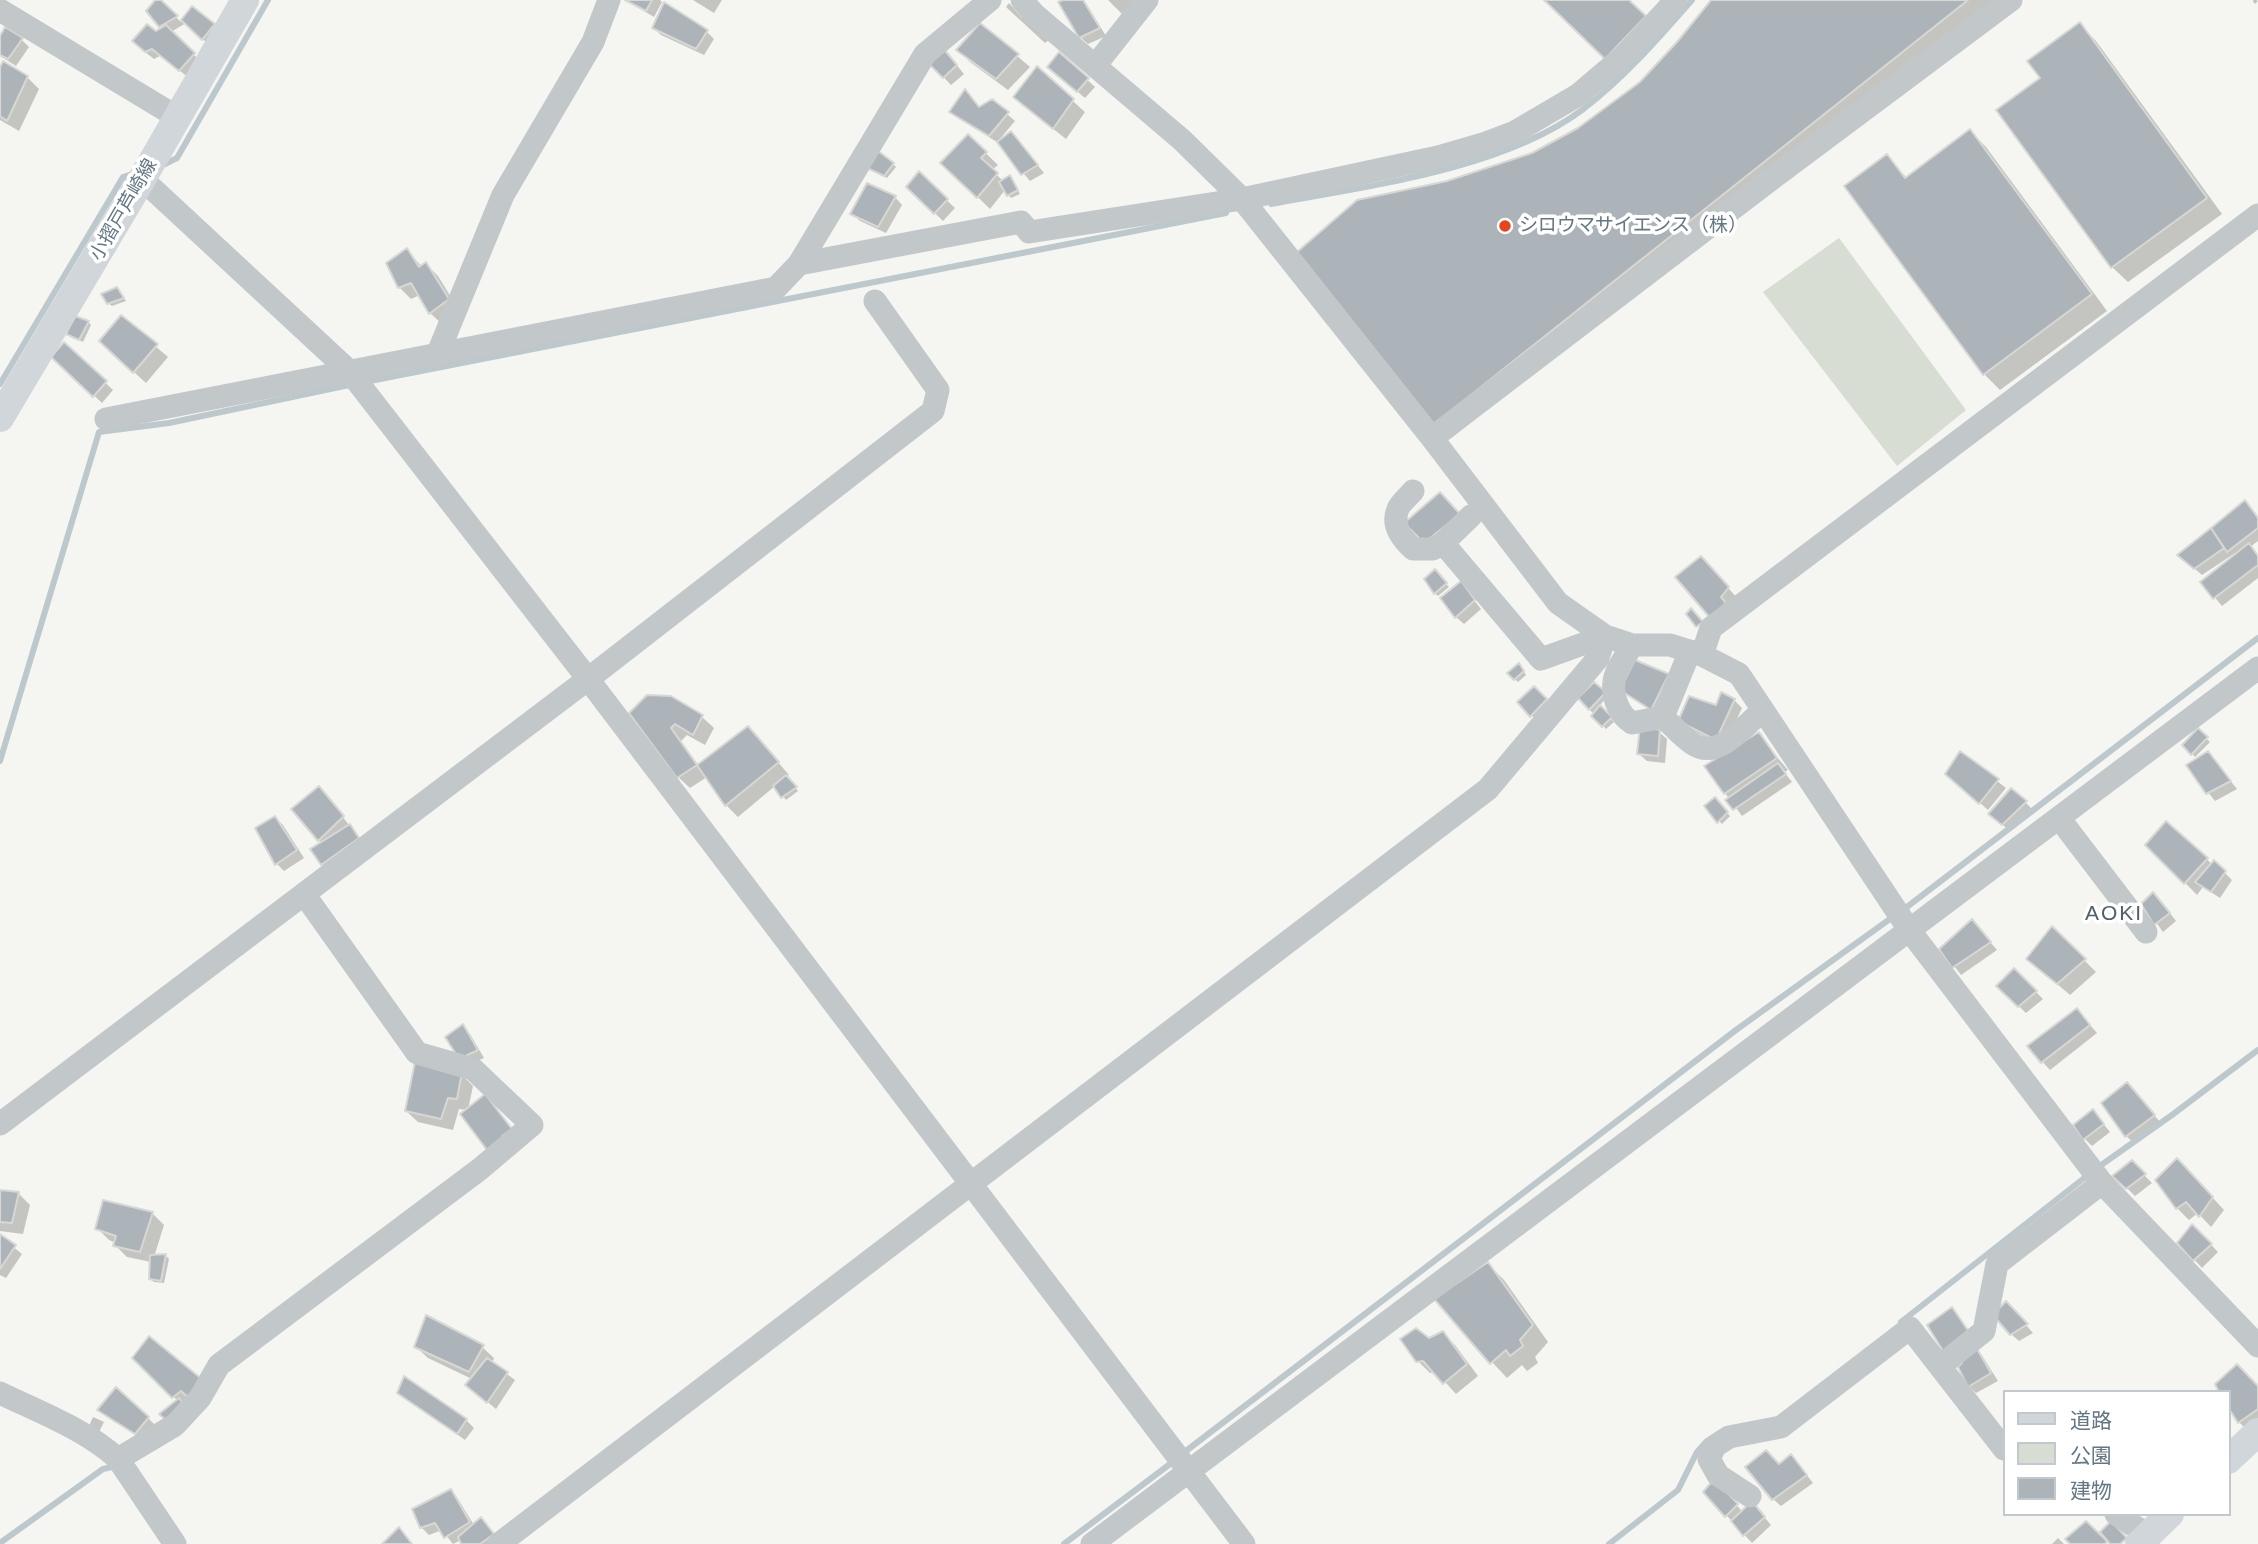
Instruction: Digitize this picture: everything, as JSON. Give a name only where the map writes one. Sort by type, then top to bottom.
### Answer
[{"type":"main road","name":"小摺戸芦崎線","points":[[0,418],[245,0]]},
{"type":"main road","points":[[2230,1458],[2258,1432]]},
{"type":"main road","points":[[2143,1540],[2168,1516]]},
{"type":"street","points":[[438,353],[503,195],[593,42],[609,0]]},
{"type":"street","points":[[106,419],[776,288],[799,264],[925,54],[990,0]]},
{"type":"street","points":[[1022,0],[1034,14],[1182,140],[1242,199],[1432,438],[1558,603],[1605,636],[1632,645],[1670,645],[1696,653],[1739,674],[1910,932],[2102,1183],[2258,1346]]},
{"type":"street","points":[[1095,66],[1147,0]]},
{"type":"street","points":[[1432,438],[2011,0]]},
{"type":"street","points":[[799,264],[1021,222],[1029,232],[1242,199],[1438,157],[1516,132],[1578,95],[1625,55],[1672,1]]},
{"type":"street","points":[[0,10],[177,117]]},
{"type":"street","points":[[142,179],[349,371],[588,679],[1244,1544]]},
{"type":"street","points":[[1663,718],[1711,628],[2258,215]]},
{"type":"street","points":[[0,1124],[588,679],[933,411],[938,390],[875,301]]},
{"type":"street","points":[[1413,491],[1398,509],[1396,527],[1402,539],[1413,549],[1433,549],[1471,516]]},
{"type":"street","points":[[1443,543],[1541,659],[1605,636]]},
{"type":"street","points":[[499,1544],[1488,789],[1598,658],[1605,636]]},
{"type":"street","points":[[1632,645],[1614,680],[1616,702],[1624,718],[1632,723],[1663,718]]},
{"type":"street","points":[[1093,1544],[2258,668]]},
{"type":"street","points":[[1663,718],[1693,744],[1706,750],[1720,747],[1763,710]]},
{"type":"street","points":[[2059,818],[2146,932]]},
{"type":"street","points":[[118,1459],[175,1425],[200,1398],[219,1365],[480,1169],[532,1125],[473,1069],[417,1053],[304,894]]},
{"type":"street","points":[[1940,1366],[1984,1331],[1997,1264],[2102,1183]]},
{"type":"street","points":[[1750,1496],[1718,1475],[1709,1459],[1715,1446],[1729,1437],[1781,1427],[1910,1328],[2002,1446]]},
{"type":"street","points":[[0,1393],[74,1429],[109,1451],[118,1459],[175,1544]]},
{"type":"street","points":[[2118,1516],[2143,1540]]},
{"type":"path","points":[[2254,0],[2258,4]]},
{"type":"green space","points":[[1839,238],[1966,410],[1897,466],[1763,292]]},
{"type":"building","points":[[155,0],[161,0],[178,16],[159,27],[146,11]]},
{"type":"building","points":[[625,0],[652,0],[646,11]]},
{"type":"building","points":[[1083,0],[1100,28],[1079,38],[1058,2]]},
{"type":"building","points":[[1544,0],[1629,0],[1646,16],[1605,59]]},
{"type":"building","name":"シロウマサイエンス（株）","points":[[1711,0],[1968,0],[1433,425],[1297,252],[1357,200],[1447,181],[1532,153],[1578,128],[1640,82]]},
{"type":"building","points":[[664,2],[708,30],[696,49],[652,28]]},
{"type":"building","points":[[192,6],[215,24],[202,40],[181,20]]},
{"type":"building","points":[[2080,22],[2207,198],[2111,268],[1996,110],[2040,78],[2027,61]]},
{"type":"building","points":[[980,23],[1019,54],[996,79],[956,50]]},
{"type":"building","points":[[147,24],[156,31],[166,25],[195,53],[179,71],[152,49],[145,52],[132,41]]},
{"type":"building","points":[[5,27],[23,38],[8,59],[0,55],[0,36]]},
{"type":"building","points":[[943,48],[957,65],[943,78],[928,63]]},
{"type":"building","points":[[1059,52],[1089,78],[1077,92],[1047,67]]},
{"type":"building","points":[[3,61],[28,76],[7,121],[0,116],[0,67]]},
{"type":"building","points":[[1037,66],[1074,99],[1053,129],[1013,97]]},
{"type":"building","points":[[965,89],[979,107],[992,99],[1009,112],[989,136],[949,112]]},
{"type":"building","points":[[1970,129],[2092,294],[1983,375],[1844,186],[1887,154],[1905,178]]},
{"type":"building","points":[[1011,131],[1038,165],[1021,175],[997,142]]},
{"type":"building","points":[[968,134],[987,152],[981,158],[998,173],[977,198],[940,163]]},
{"type":"building","points":[[878,151],[894,163],[884,176],[867,168]]},
{"type":"building","points":[[919,171],[948,199],[934,214],[906,187]]},
{"type":"building","points":[[1010,175],[1018,190],[1007,196],[999,182]]},
{"type":"building","points":[[867,183],[896,196],[878,227],[850,214]]},
{"type":"building","points":[[407,248],[419,267],[426,262],[449,299],[429,314],[411,283],[398,288],[386,263]]},
{"type":"building","points":[[117,287],[124,298],[107,304],[101,294]]},
{"type":"building","points":[[121,315],[158,344],[133,373],[99,341]]},
{"type":"building","points":[[75,316],[89,321],[79,340],[66,334]]},
{"type":"building","points":[[64,342],[107,381],[93,397],[51,357]]},
{"type":"building","points":[[1440,492],[1460,514],[1424,543],[1404,523]]},
{"type":"building","points":[[2245,500],[2258,518],[2258,528],[2227,552],[2211,528]]},
{"type":"building","points":[[2211,528],[2224,548],[2194,569],[2177,555]]},
{"type":"building","points":[[2249,543],[2258,556],[2258,565],[2213,599],[2200,582]]},
{"type":"building","points":[[1701,556],[1729,587],[1721,597],[1726,603],[1711,619],[1675,577]]},
{"type":"building","points":[[1435,569],[1447,583],[1434,594],[1424,579]]},
{"type":"building","points":[[1461,581],[1475,600],[1455,618],[1440,598]]},
{"type":"building","points":[[1691,608],[1703,622],[1696,627],[1686,614]]},
{"type":"building","points":[[1635,660],[1669,674],[1651,710],[1620,690]]},
{"type":"building","points":[[1519,663],[1524,671],[1514,680],[1507,673]]},
{"type":"building","points":[[1594,682],[1606,692],[1589,710],[1578,698]]},
{"type":"building","points":[[1534,686],[1547,699],[1530,717],[1517,702]]},
{"type":"building","points":[[1721,692],[1735,699],[1716,740],[1678,721],[1689,696],[1716,705]]},
{"type":"building","points":[[647,695],[671,696],[703,715],[693,735],[675,724],[671,728],[697,765],[677,778],[629,713]]},
{"type":"building","points":[[1600,705],[1612,717],[1602,727],[1591,716]]},
{"type":"building","points":[[748,726],[779,762],[725,806],[697,765]]},
{"type":"building","points":[[1640,726],[1660,730],[1658,756],[1637,754]]},
{"type":"building","points":[[2198,728],[2208,737],[2191,755],[2182,745]]},
{"type":"building","points":[[1759,732],[1777,758],[1724,794],[1704,766]]},
{"type":"building","points":[[1960,751],[1999,779],[1979,804],[1945,774]]},
{"type":"building","points":[[2208,751],[2231,781],[2206,794],[2186,765]]},
{"type":"building","points":[[1778,763],[1786,774],[1733,810],[1725,800]]},
{"type":"building","points":[[786,775],[797,787],[781,798],[773,786]]},
{"type":"building","points":[[319,786],[344,816],[318,841],[291,809]]},
{"type":"building","points":[[2011,788],[2027,801],[2002,825],[1988,814]]},
{"type":"building","points":[[1715,797],[1728,812],[1717,823],[1704,806]]},
{"type":"building","points":[[275,816],[297,850],[275,865],[255,828]]},
{"type":"building","points":[[2166,821],[2208,858],[2184,884],[2145,845]]},
{"type":"building","points":[[350,824],[359,838],[321,865],[310,849]]},
{"type":"building","points":[[2214,860],[2226,871],[2211,892],[2195,882]]},
{"type":"building","points":[[2153,892],[2170,913],[2154,925],[2141,904]]},
{"type":"building","points":[[1972,919],[1991,942],[1952,968],[1939,949]]},
{"type":"building","points":[[2052,926],[2086,959],[2057,984],[2026,959]]},
{"type":"building","points":[[2014,968],[2037,991],[2018,1007],[1996,986]]},
{"type":"building","points":[[2077,1008],[2090,1025],[2041,1063],[2027,1046]]},
{"type":"building","points":[[463,1024],[478,1050],[459,1059],[445,1037]]},
{"type":"building","points":[[415,1062],[462,1072],[457,1099],[448,1098],[441,1119],[405,1111]]},
{"type":"building","points":[[2127,1082],[2155,1115],[2125,1137],[2101,1103]]},
{"type":"building","points":[[485,1094],[512,1129],[502,1136],[506,1143],[490,1154],[460,1114]]},
{"type":"building","points":[[2093,1109],[2104,1124],[2083,1140],[2073,1125]]},
{"type":"building","points":[[2177,1158],[2213,1197],[2199,1217],[2186,1202],[2176,1209],[2155,1180]]},
{"type":"building","points":[[2132,1160],[2146,1174],[2126,1189],[2112,1176]]},
{"type":"building","points":[[0,1190],[19,1192],[12,1223],[0,1222]]},
{"type":"building","points":[[103,1200],[153,1212],[140,1252],[113,1246],[116,1236],[95,1229]]},
{"type":"building","points":[[2192,1224],[2212,1244],[2193,1261],[2177,1243]]},
{"type":"building","points":[[0,1234],[16,1245],[0,1269]]},
{"type":"building","points":[[166,1254],[161,1281],[149,1279],[150,1255]]},
{"type":"building","points":[[1488,1262],[1533,1325],[1520,1340],[1523,1346],[1510,1356],[1506,1350],[1490,1364],[1434,1299]]},
{"type":"building","points":[[2006,1301],[2028,1324],[2010,1335],[1993,1315]]},
{"type":"building","points":[[1952,1307],[1969,1332],[1943,1351],[1927,1325]]},
{"type":"building","points":[[426,1315],[484,1345],[469,1372],[414,1347]]},
{"type":"building","points":[[1416,1328],[1429,1338],[1443,1331],[1467,1364],[1443,1384],[1423,1361],[1416,1362],[1400,1339]]},
{"type":"building","points":[[149,1336],[203,1380],[191,1400],[181,1391],[172,1398],[132,1358]]},
{"type":"building","points":[[1974,1344],[1991,1373],[1968,1387],[1958,1367],[1962,1363],[1959,1355]]},
{"type":"building","points":[[487,1358],[508,1372],[487,1403],[465,1385]]},
{"type":"building","points":[[2237,1364],[2258,1386],[2258,1409],[2238,1423],[2230,1410],[2230,1390],[2218,1390],[2215,1384]]},
{"type":"building","points":[[404,1376],[467,1419],[457,1434],[397,1393]]},
{"type":"building","points":[[116,1387],[149,1417],[135,1434],[97,1410]]},
{"type":"building","points":[[179,1398],[185,1406],[169,1423],[159,1414]]},
{"type":"building","points":[[1766,1450],[1779,1464],[1791,1454],[1807,1475],[1772,1500],[1745,1467]]},
{"type":"building","points":[[1714,1479],[1738,1504],[1725,1517],[1703,1492]]},
{"type":"building","points":[[451,1489],[470,1522],[444,1538],[435,1523],[420,1528],[412,1509]]},
{"type":"building","points":[[1752,1501],[1765,1517],[1743,1536],[1731,1521]]},
{"type":"building","points":[[481,1517],[494,1534],[480,1544],[461,1544],[458,1537]]},
{"type":"building","points":[[2086,1521],[2107,1541],[2105,1544],[2070,1544],[2065,1539]]},
{"type":"building","points":[[2111,1521],[2127,1538],[2120,1544],[2110,1544],[2100,1532]]},
{"type":"building","points":[[399,1527],[412,1544],[382,1544]]},
{"type":"waterway","points":[[159,167],[177,158],[268,0]]},
{"type":"waterway","points":[[1271,204],[1433,172],[1514,147],[1550,130],[1582,110],[1612,85],[1692,0]]},
{"type":"waterway","points":[[0,384],[123,177],[135,173]]},
{"type":"waterway","points":[[365,382],[1226,213]]},
{"type":"waterway","points":[[0,761],[99,432],[169,423],[354,384]]},
{"type":"waterway","points":[[1903,910],[2258,638]]},
{"type":"waterway","points":[[1182,1454],[1736,1030],[1894,916]]},
{"type":"waterway","points":[[2097,1168],[2258,1050]]},
{"type":"waterway","points":[[1901,1322],[2088,1175]]},
{"type":"waterway","points":[[1609,1544],[1678,1490],[1697,1452],[1707,1441]]},
{"type":"waterway","points":[[1064,1544],[1174,1461]]},
{"type":"waterway","points":[[0,1543],[103,1469],[117,1466]]},
{"type":"place","name":"シロウマサイエンス（株）","points":[[1505,226]]},
{"type":"district","name":"AOKI","points":[[2114,914]]}]
